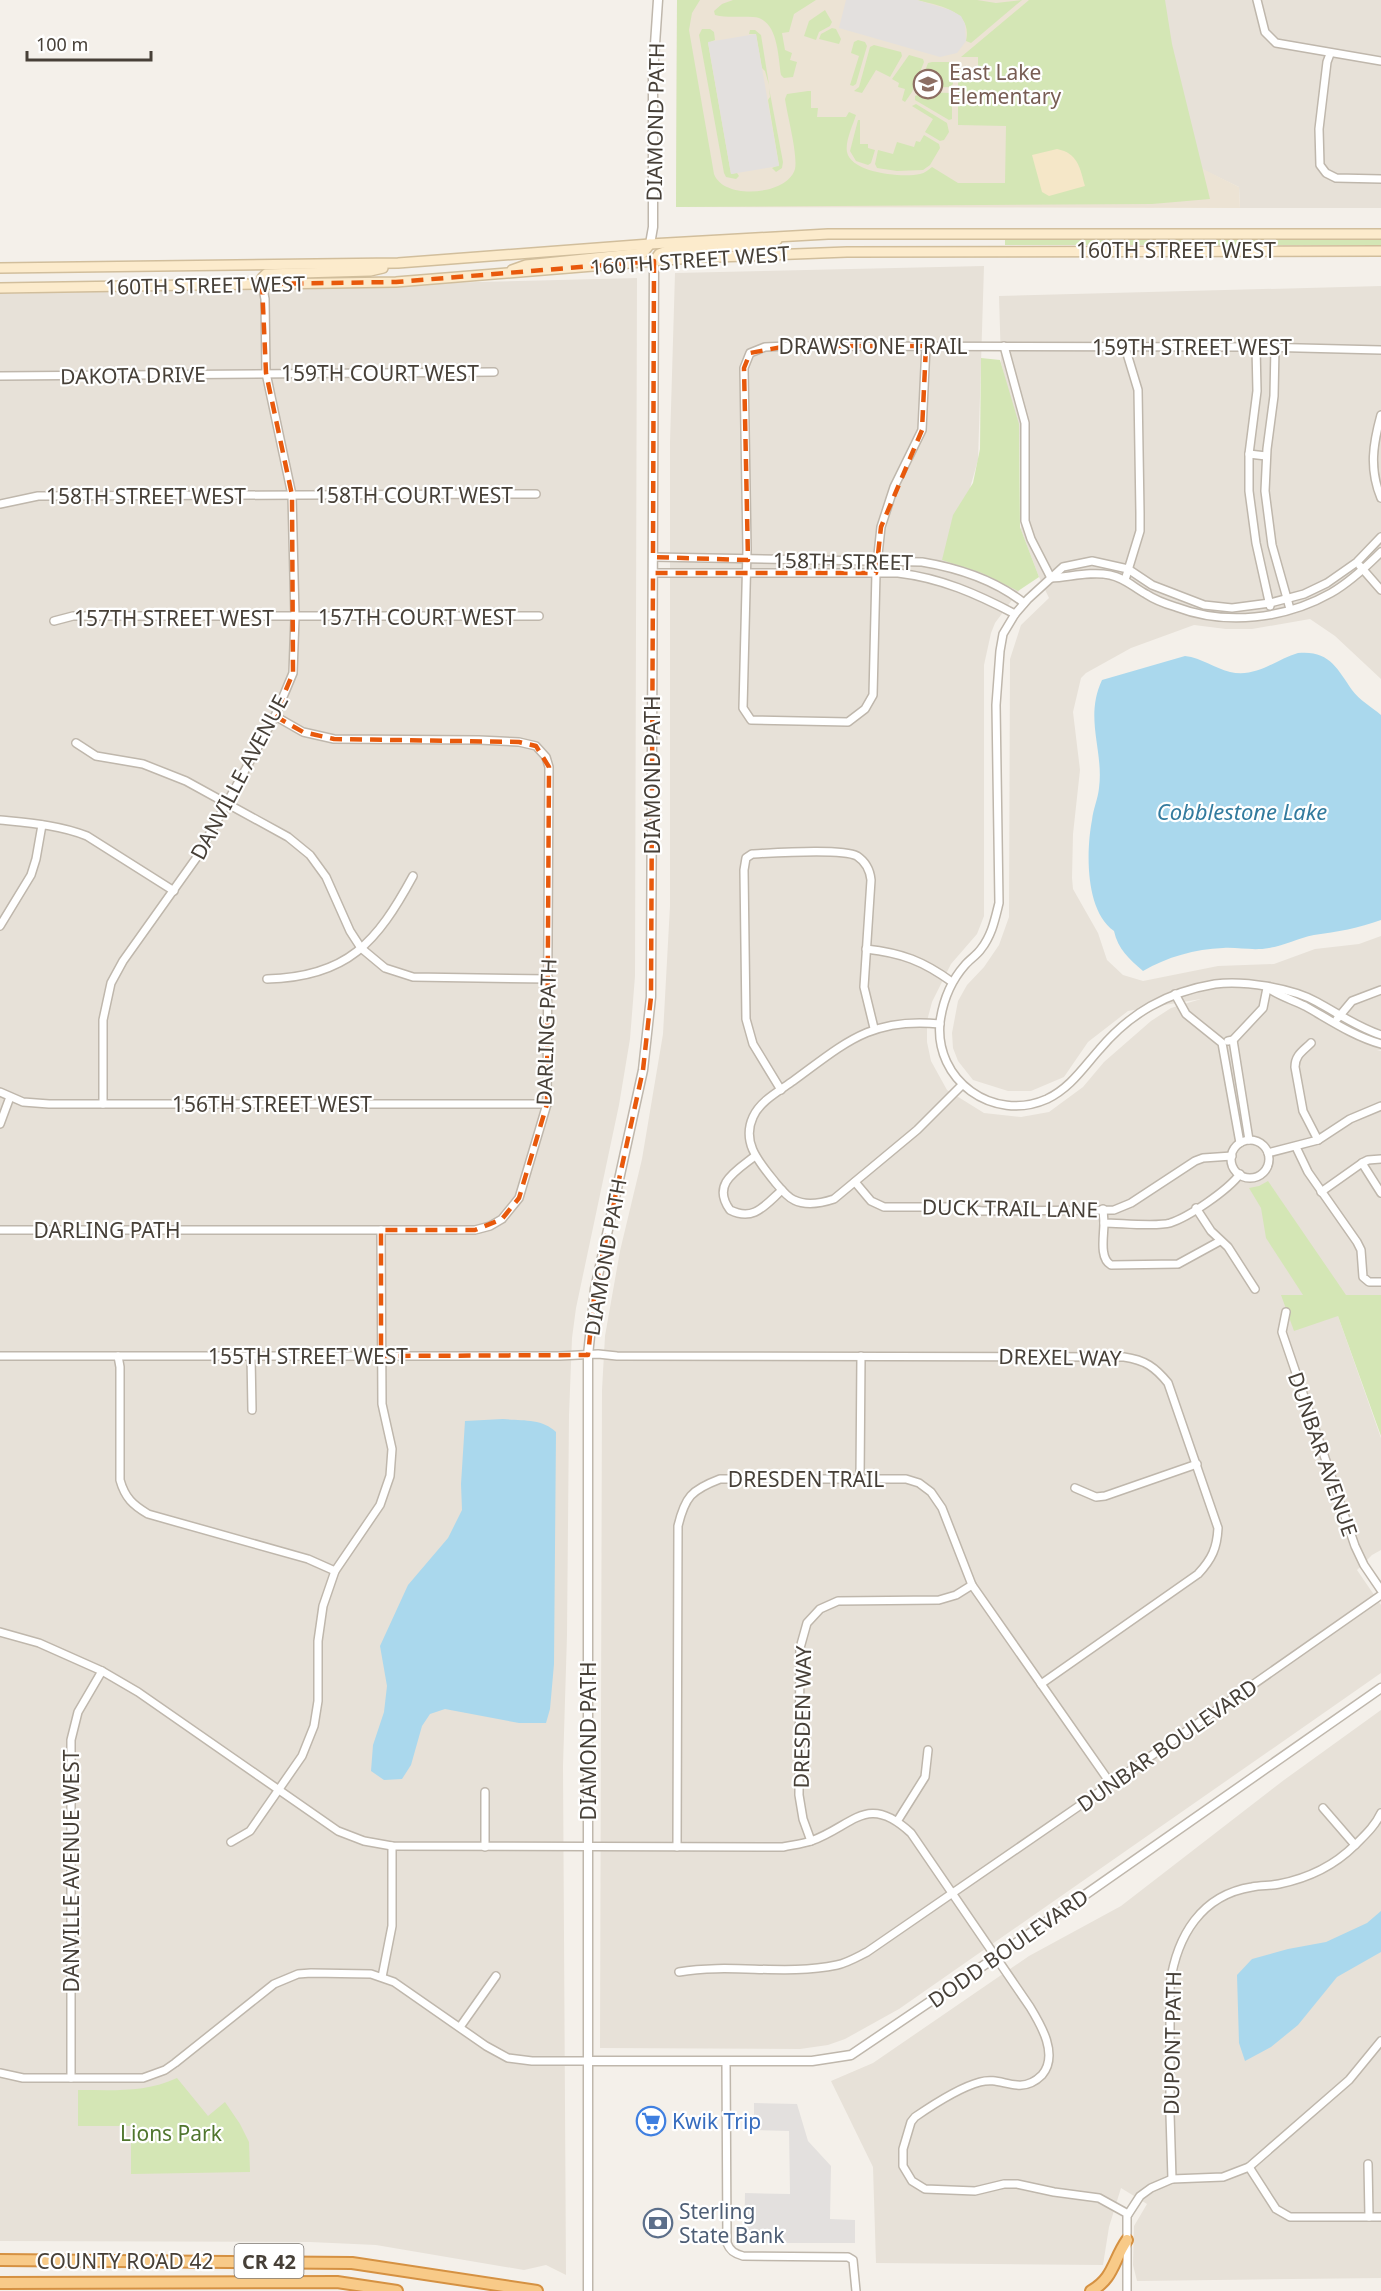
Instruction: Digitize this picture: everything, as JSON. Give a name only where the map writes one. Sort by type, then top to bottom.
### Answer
[{"type":"highway","points":[[1091,2291],[1112,2271],[1127,2240]]},
{"type":"highway","name":"COUNTY ROAD 42","points":[[0,2260],[352,2263],[537,2291]]},
{"type":"highway","name":"COUNTY ROAD 42","points":[[0,2283],[336,2282],[397,2291]]},
{"type":"main road","name":"160TH STREET WEST","points":[[0,268],[398,263],[791,236],[1006,233],[1381,234]]},
{"type":"main road","points":[[654,261],[659,254],[667,251],[763,245],[791,236]]},
{"type":"main road","points":[[502,274],[526,265],[643,253],[650,244]]},
{"type":"main road","name":"160TH STREET WEST","points":[[0,288],[396,282],[654,261],[903,250],[1381,251]]},
{"type":"main road","points":[[262,284],[262,278],[266,274],[370,271],[398,263]]},
{"type":"street","name":"DIAMOND PATH","points":[[650,244],[653,226],[653,74],[658,0]]},
{"type":"street","points":[[1257,0],[1267,35],[1281,45],[1381,61]]},
{"type":"street","points":[[1330,54],[1327,62],[1319,129],[1320,165],[1326,173],[1336,178],[1381,179]]},
{"type":"street","name":"DIAMOND PATH","points":[[588,2291],[588,1354],[595,1289],[643,1070],[651,997],[654,261]]},
{"type":"street","name":"DANVILLE AVENUE","points":[[104,1104],[103,1020],[111,983],[123,961],[197,857],[275,716],[293,673],[295,617],[292,495],[266,373],[265,299],[262,284]]},
{"type":"street","points":[[876,573],[881,527],[894,487],[910,458],[922,429],[926,346]]},
{"type":"street","points":[[1004,346],[1024,423],[1025,521],[1031,539],[1051,578]]},
{"type":"street","name":"DRAWSTONE TRAIL","points":[[876,573],[873,695],[865,709],[848,722],[751,720],[742,708],[747,560],[744,368],[750,353],[765,347],[1004,346]]},
{"type":"street","name":"159TH STREET WEST","points":[[1004,346],[1275,347],[1381,350]]},
{"type":"street","points":[[1125,347],[1138,390],[1140,513],[1140,531],[1125,580]]},
{"type":"street","points":[[1257,347],[1257,392],[1249,454],[1249,492],[1256,543],[1272,614]]},
{"type":"street","points":[[1275,347],[1274,396],[1266,456],[1265,491],[1272,545],[1290,609]]},
{"type":"street","name":"159TH COURT WEST","points":[[266,373],[495,372]]},
{"type":"street","name":"DAKOTA DRIVE","points":[[0,376],[266,373]]},
{"type":"street","points":[[1381,415],[1374,440],[1373,456],[1377,487],[1381,498]]},
{"type":"street","points":[[1249,454],[1266,456]]},
{"type":"street","points":[[1373,456],[1381,455]]},
{"type":"street","name":"158TH COURT WEST","points":[[292,495],[536,494]]},
{"type":"street","name":"158TH STREET WEST","points":[[0,504],[38,496],[292,495]]},
{"type":"street","points":[[1381,537],[1357,562],[1327,583],[1304,594],[1270,603],[1232,608],[1204,605],[1152,585],[1128,569],[1092,561],[1063,567],[1024,603],[1003,634],[996,705],[999,903],[993,929],[981,949],[952,981],[940,1024],[940,1041],[945,1062],[962,1085],[974,1095],[1000,1103],[1024,1104],[1047,1099],[1063,1090],[1114,1033],[1143,1010],[1175,994],[1217,984],[1268,988],[1337,1020],[1381,1035]]},
{"type":"street","points":[[1051,578],[1108,574],[1125,580],[1146,595],[1202,616],[1232,619],[1272,614],[1307,604],[1332,592],[1364,569],[1381,552]]},
{"type":"street","name":"158TH STREET","points":[[653,557],[922,561],[958,569],[988,581],[1024,603]]},
{"type":"street","points":[[1357,562],[1381,590]]},
{"type":"street","name":"158TH STREET","points":[[653,573],[919,575],[953,584],[1015,614]]},
{"type":"street","name":"157TH STREET WEST","points":[[54,621],[73,616],[295,617]]},
{"type":"street","name":"157TH COURT WEST","points":[[295,617],[539,616]]},
{"type":"street","name":"DARLING PATH","points":[[0,1230],[475,1230],[490,1226],[502,1219],[519,1198],[547,1104],[549,767],[546,757],[536,746],[519,742],[334,739],[303,732],[275,716]]},
{"type":"street","points":[[76,743],[96,756],[162,770],[228,802],[288,837],[310,855],[326,877],[350,931],[361,948],[385,968],[413,977],[549,979]]},
{"type":"street","points":[[0,820],[42,825],[87,836],[174,891]]},
{"type":"street","points":[[0,926],[31,875],[42,825]]},
{"type":"street","points":[[781,1090],[753,1044],[746,1019],[744,870],[746,858],[752,854],[842,853],[858,857],[867,865],[871,880],[864,987],[874,1028]]},
{"type":"street","points":[[267,979],[292,979],[316,974],[341,963],[361,948],[391,915],[413,876]]},
{"type":"street","points":[[866,949],[904,955],[921,961],[952,981]]},
{"type":"street","points":[[1222,1043],[1233,1040],[1263,1008],[1268,988]]},
{"type":"street","points":[[1337,1020],[1352,1001],[1381,990]]},
{"type":"street","points":[[1175,994],[1186,1014],[1222,1043],[1240,1143]]},
{"type":"street","points":[[1337,1020],[1347,1031],[1381,1044]]},
{"type":"street","points":[[940,1024],[908,1022],[874,1028],[835,1049],[759,1107],[749,1130],[754,1156],[782,1190],[794,1200],[814,1203],[834,1199],[935,1114],[962,1085]]},
{"type":"street","points":[[1233,1040],[1250,1140]]},
{"type":"street","points":[[1311,1043],[1295,1060],[1295,1067],[1304,1111],[1318,1140]]},
{"type":"street","name":"156TH STREET WEST","points":[[0,1092],[35,1104],[547,1104]]},
{"type":"street","points":[[0,1124],[10,1097]]},
{"type":"street","points":[[1268,1153],[1318,1140],[1350,1119],[1381,1106]]},
{"type":"street","points":[[1250,1140],[1259,1142],[1268,1153],[1268,1164],[1263,1173],[1252,1177],[1240,1174],[1233,1167],[1232,1156],[1240,1143],[1250,1140]]},
{"type":"street","points":[[1296,1147],[1302,1163],[1357,1242],[1361,1250],[1362,1273],[1365,1280],[1381,1282]]},
{"type":"street","points":[[754,1156],[724,1185],[723,1195],[730,1210],[746,1215],[756,1213],[782,1190]]},
{"type":"street","name":"DUCK TRAIL LANE","points":[[855,1182],[872,1201],[884,1207],[955,1207],[982,1211],[1114,1210],[1195,1161],[1203,1158],[1232,1156]]},
{"type":"street","points":[[1321,1192],[1362,1163],[1381,1159]]},
{"type":"street","points":[[1362,1163],[1381,1193]]},
{"type":"street","points":[[1104,1223],[1169,1223],[1196,1208],[1235,1181],[1240,1174]]},
{"type":"street","points":[[1196,1208],[1220,1241],[1228,1247],[1255,1289]]},
{"type":"street","points":[[1103,1209],[1104,1257],[1106,1262],[1118,1266],[1178,1264],[1220,1241]]},
{"type":"street","points":[[231,1842],[250,1831],[302,1756],[314,1726],[318,1701],[323,1606],[335,1571],[380,1505],[390,1476],[392,1449],[382,1404],[381,1230]]},
{"type":"street","name":"DUNBAR AVENUE","points":[[1286,1312],[1282,1332],[1354,1546],[1381,1590]]},
{"type":"street","name":"155TH STREET WEST","points":[[0,1356],[588,1354],[617,1356]]},
{"type":"street","points":[[118,1356],[120,1367],[120,1480],[124,1494],[133,1505],[148,1514],[309,1559],[335,1571]]},
{"type":"street","points":[[251,1356],[252,1410]]},
{"type":"street","name":"DREXEL WAY","points":[[617,1356],[1124,1357],[1140,1359],[1156,1368],[1168,1383],[1197,1464],[1218,1528],[1217,1546],[1209,1562],[1198,1574],[1041,1684]]},
{"type":"street","points":[[861,1356],[861,1478]]},
{"type":"street","points":[[1075,1488],[1096,1497],[1106,1496],[1197,1464]]},
{"type":"street","name":"DRESDEN TRAIL","points":[[677,1846],[678,1526],[683,1506],[698,1487],[720,1479],[906,1479],[919,1483],[931,1492],[942,1508],[972,1585],[1111,1784]]},
{"type":"street","name":"DRESDEN WAY","points":[[811,1840],[803,1819],[799,1795],[800,1648],[807,1623],[820,1609],[838,1601],[939,1600],[956,1595],[972,1585]]},
{"type":"street","name":"DUNBAR BOULEVARD","points":[[679,1972],[702,1968],[812,1969],[839,1964],[867,1952],[1381,1595]]},
{"type":"street","points":[[0,1632],[39,1642],[102,1671],[138,1692],[338,1831],[364,1841],[392,1846],[783,1847],[811,1840],[861,1814],[879,1814],[898,1820],[911,1833],[1037,2019],[1048,2049],[1048,2065],[1032,2083],[1017,2085],[996,2080],[981,2082],[915,2117],[909,2127],[902,2154],[905,2173],[912,2181],[926,2189],[963,2192],[1004,2184],[1017,2184],[1099,2198],[1128,2214]]},
{"type":"street","name":"DANVILLE AVENUE WEST","points":[[71,2078],[71,1740],[78,1712],[102,1671]]},
{"type":"street","name":"DODD BOULEVARD","points":[[588,2061],[812,2061],[851,2055],[996,1957],[1381,1688]]},
{"type":"street","points":[[898,1820],[925,1777],[928,1750]]},
{"type":"street","points":[[485,1792],[485,1847]]},
{"type":"street","points":[[1323,1808],[1355,1845]]},
{"type":"street","name":"DUPONT PATH","points":[[1172,2179],[1170,1984],[1173,1966],[1194,1918],[1210,1904],[1240,1890],[1277,1885],[1333,1864],[1371,1829],[1381,1814]]},
{"type":"street","points":[[382,1977],[392,1926],[392,1846]]},
{"type":"street","points":[[0,2073],[22,2078],[143,2078],[165,2070],[263,1990],[298,1974],[321,1973],[360,1973],[382,1977],[405,1988],[486,2046],[508,2058],[532,2061],[588,2061]]},
{"type":"street","points":[[460,2027],[496,1976]]},
{"type":"street","points":[[1127,2291],[1128,2214],[1140,2196],[1150,2188],[1172,2179],[1223,2177],[1249,2167],[1349,2080],[1381,2041]]},
{"type":"street","points":[[726,2062],[728,2247],[736,2254],[743,2256],[848,2256],[853,2260],[855,2270],[855,2291]]},
{"type":"street","points":[[1368,2164],[1369,2217]]},
{"type":"street","points":[[1249,2167],[1276,2209],[1290,2217],[1381,2217]]},
{"type":"highlighted area","points":[[654,261],[653,557],[748,560],[744,368],[750,353],[787,346],[926,346],[922,430],[881,527],[876,573],[653,573],[651,997],[643,1070],[595,1289],[588,1355],[381,1356],[381,1230],[475,1230],[502,1219],[519,1198],[547,1104],[549,767],[536,746],[519,742],[334,739],[303,732],[275,716],[293,673],[292,495],[266,373],[262,284],[396,282]]},
{"type":"shaded area","name":"East Lake Elementary","points":[[677,0],[1156,0],[1201,168],[1239,187],[1240,208],[676,207]]},
{"type":"shaded area","points":[[846,0],[917,0],[950,10],[961,16],[965,24],[966,41],[957,53],[940,57],[839,28]]},
{"type":"shaded area","points":[[1156,0],[1381,0],[1381,208],[1240,208],[1239,187],[1201,169]]},
{"type":"shaded area","points":[[756,34],[779,166],[731,174],[708,42]]},
{"type":"shaded area","points":[[984,266],[978,460],[970,488],[1021,588],[995,623],[984,665],[984,916],[977,934],[951,964],[932,1002],[927,1021],[927,1042],[931,1061],[947,1090],[984,1113],[1021,1117],[1049,1112],[1083,1087],[1104,1062],[1151,1021],[1171,1008],[1201,999],[1128,1011],[1088,1042],[1064,1077],[1031,1091],[1008,1091],[973,1080],[958,1061],[953,1048],[952,1033],[958,1001],[967,985],[984,967],[999,945],[1009,917],[1010,659],[1021,625],[1049,598],[1021,530],[1019,433],[1001,363],[999,296],[1381,286],[1381,679],[1335,636],[1310,619],[1252,629],[1194,625],[1131,648],[1086,673],[1081,678],[1073,712],[1080,770],[1073,834],[1072,878],[1073,889],[1098,933],[1107,960],[1123,975],[1143,981],[1218,966],[1274,964],[1315,949],[1359,944],[1381,936],[1381,1050],[1377,1050],[1381,1051],[1381,1295],[1285,1295],[1338,1316],[1381,1438],[1381,1550],[1372,1555],[1357,1570],[1381,1605],[1381,1673],[899,2009],[845,2039],[828,2045],[800,2049],[600,2048],[602,1390],[605,1336],[620,1251],[642,1159],[663,1034],[670,906],[670,442],[675,273]]},
{"type":"shaded area","points":[[637,278],[635,976],[630,1039],[619,1105],[576,1308],[572,1338],[569,1415],[563,1766],[566,2275],[546,2265],[524,2270],[376,2245],[310,2242],[0,2241],[0,294]]},
{"type":"shaded area","points":[[1381,1710],[1381,2278],[1137,2281],[1133,2265],[1134,2226],[1147,2204],[1121,2188],[1109,2227],[1103,2265],[876,2263],[873,2167],[831,2081],[873,2063],[1029,1956],[1121,1906],[1284,1780]]},
{"type":"shaded area","points":[[754,2103],[797,2104],[808,2141],[831,2166],[830,2219],[855,2220],[855,2243],[744,2243],[745,2193],[790,2194],[789,2131],[754,2130]]},
{"type":"green space","points":[[677,0],[700,0],[692,13],[689,30],[714,174],[720,183],[730,188],[756,191],[781,185],[790,178],[795,169],[794,145],[785,99],[787,94],[808,91],[811,91],[811,108],[818,108],[817,117],[846,117],[849,112],[856,115],[848,138],[847,152],[858,165],[879,172],[902,175],[922,174],[932,167],[958,183],[1005,183],[1006,126],[958,125],[958,70],[978,69],[978,57],[961,57],[1029,0],[1165,0],[1172,44],[1210,199],[1152,204],[676,207]]},
{"type":"green space","points":[[733,0],[816,0],[794,14],[789,32],[782,33],[785,50],[792,53],[790,60],[797,62],[793,77],[784,78],[781,75],[775,39],[768,24],[753,17],[715,15],[714,11],[722,4]]},
{"type":"green space","points":[[917,0],[977,0],[996,3],[1022,0],[971,43],[966,41],[967,31],[959,16],[944,7]]},
{"type":"green space","points":[[825,10],[832,22],[830,26],[819,32],[816,40],[804,36],[809,21]]},
{"type":"green space","points":[[832,28],[836,29],[841,39],[839,44],[819,39],[821,34]]},
{"type":"green space","points":[[702,29],[710,29],[714,32],[715,40],[708,43],[731,174],[737,173],[739,176],[736,179],[726,177],[724,173],[699,35]]},
{"type":"green space","points":[[750,30],[755,30],[761,35],[769,85],[762,68],[756,34],[749,34]]},
{"type":"green space","points":[[858,40],[865,42],[867,46],[856,84],[853,86],[850,85],[859,56],[851,53],[854,42]]},
{"type":"green space","points":[[874,45],[901,52],[902,56],[890,77],[876,70],[862,93],[854,91],[859,87],[870,47]]},
{"type":"green space","points":[[909,55],[923,59],[924,62],[912,92],[905,102],[902,100],[905,89],[898,87],[899,83],[892,79]]},
{"type":"green space","points":[[952,62],[953,84],[950,87],[923,88],[920,84],[928,63]]},
{"type":"green space","points":[[769,88],[783,162],[782,168],[776,172],[772,168],[779,165],[768,100]]},
{"type":"green space","points":[[925,92],[950,93],[952,119],[949,120],[915,100],[915,96]]},
{"type":"green space","points":[[916,104],[947,123],[949,132],[944,140],[940,141],[925,132],[933,119],[912,106]]},
{"type":"green space","points":[[858,120],[860,120],[860,144],[868,144],[868,148],[875,150],[871,163],[868,165],[856,161],[850,151]]},
{"type":"green space","points":[[924,135],[939,144],[940,148],[930,165],[923,170],[897,171],[877,168],[875,164],[878,150],[893,154],[897,142],[914,147],[916,141],[920,142]]},
{"type":"green space","points":[[1005,238],[1381,238],[1381,245],[1005,245]]},
{"type":"green space","points":[[981,358],[1000,360],[1019,424],[1020,527],[1039,577],[1018,591],[982,573],[942,560],[953,515],[973,483],[980,449]]},
{"type":"green space","points":[[1268,1181],[1346,1295],[1381,1295],[1381,1436],[1338,1316],[1294,1331],[1281,1295],[1303,1295],[1266,1238],[1261,1208],[1249,1188]]},
{"type":"green space","name":"Lions Park","points":[[177,2078],[208,2116],[225,2102],[249,2142],[250,2172],[131,2174],[131,2126],[78,2126],[78,2090],[141,2088]]},
{"type":"sand","points":[[1057,149],[1074,158],[1085,186],[1049,196],[1042,192],[1032,155]]},
{"type":"water","name":"Cobblestone Lake","points":[[1298,653],[1317,654],[1331,662],[1355,694],[1381,715],[1381,920],[1308,936],[1269,948],[1223,948],[1192,952],[1171,958],[1143,971],[1125,953],[1114,931],[1104,922],[1097,910],[1090,880],[1090,833],[1100,774],[1094,721],[1097,694],[1102,680],[1185,656],[1230,672],[1248,673]]},
{"type":"water","points":[[503,1419],[538,1422],[556,1432],[554,1664],[550,1709],[546,1723],[519,1723],[445,1709],[430,1714],[422,1726],[411,1765],[402,1779],[384,1780],[371,1771],[373,1745],[384,1712],[387,1686],[380,1646],[408,1585],[448,1538],[462,1510],[461,1484],[465,1421]]},
{"type":"water","points":[[1381,1911],[1381,1952],[1337,1977],[1298,2025],[1271,2047],[1245,2061],[1239,2043],[1237,1975],[1252,1959],[1326,1942],[1367,1923]]},
{"type":"place","name":"East Lake Elementary","points":[[928,84]]},
{"type":"place","name":"Kwik Trip","points":[[651,2121]]},
{"type":"place","name":"Sterling State Bank","points":[[658,2223]]}]
